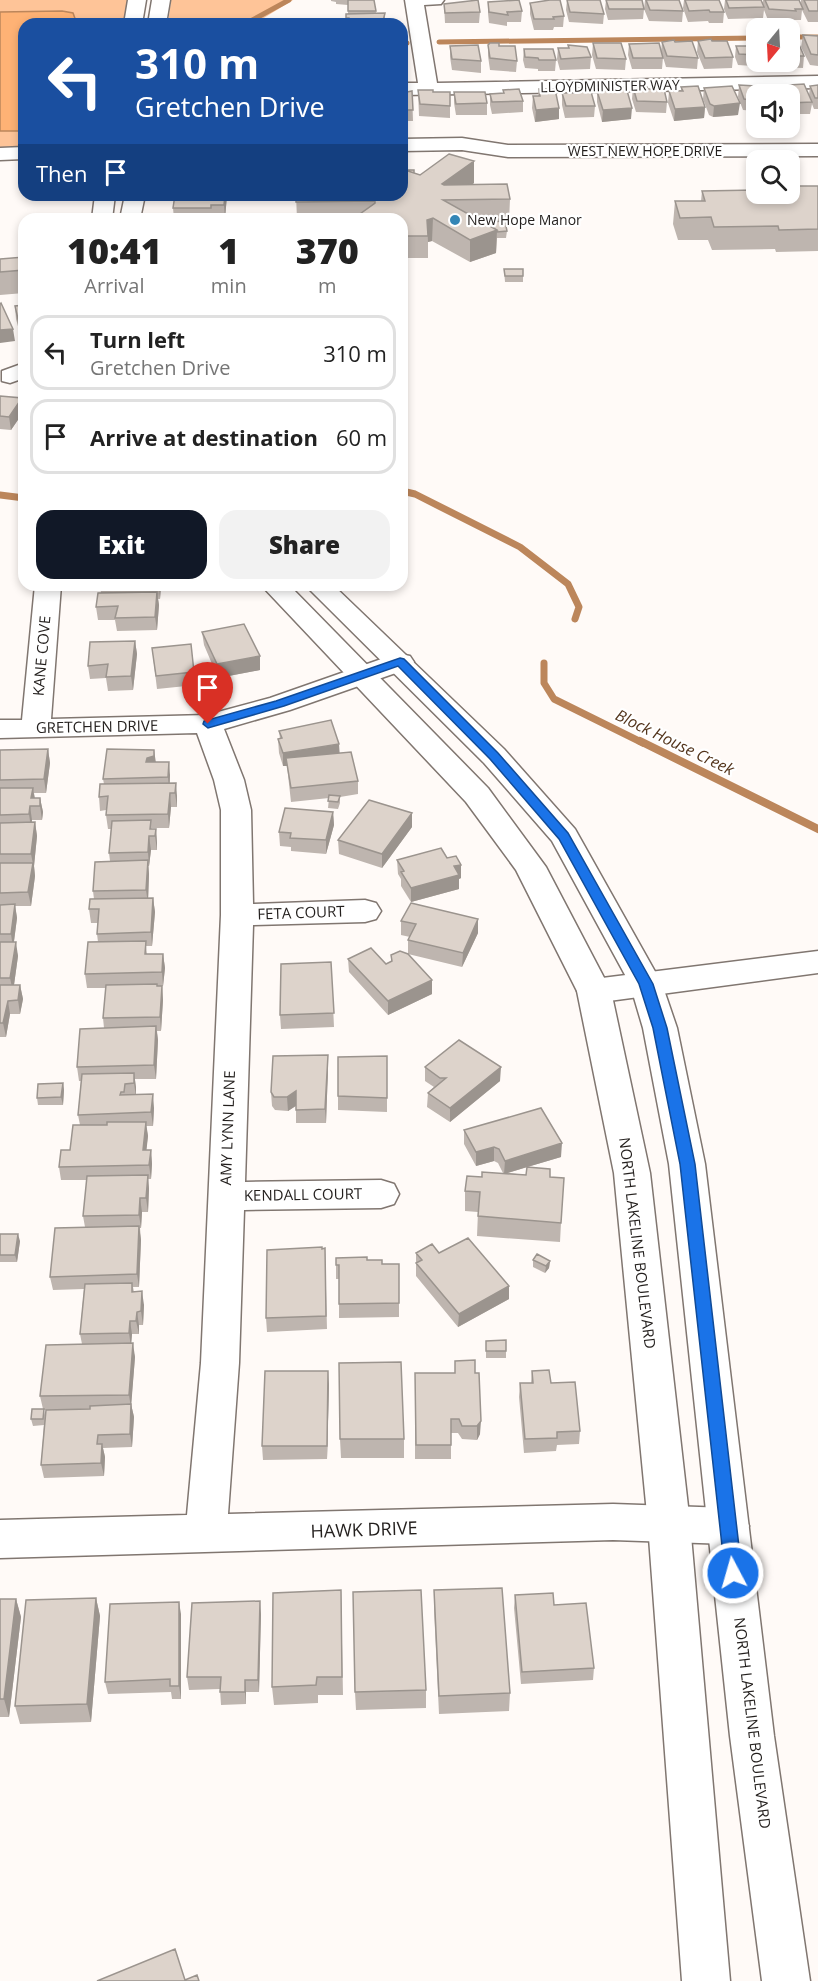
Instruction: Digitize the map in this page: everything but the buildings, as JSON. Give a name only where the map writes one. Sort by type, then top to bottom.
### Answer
[{"type":"main road","points":[[134,18],[137,0]]},
{"type":"main road","points":[[158,18],[161,0]]},
{"type":"main road","points":[[428,88],[414,0],[435,0]]},
{"type":"main road","name":"LLOYDMINISTER WAY","points":[[408,89],[818,82]]},
{"type":"main road","name":"WEST NEW HOPE DRIVE","points":[[408,145],[462,144],[508,151],[818,150]]},
{"type":"main road","name":"WEST NEW HOPE DRIVE","points":[[408,159],[465,158],[508,151]]},
{"type":"main road","points":[[0,154],[18,153]]},
{"type":"main road","points":[[0,166],[18,166]]},
{"type":"main road","name":"KANE COVE","points":[[36,728],[47,591]]},
{"type":"main road","name":"NORTH LAKELINE BOULEVARD","points":[[280,591],[477,795],[530,867],[594,991],[632,1173],[669,1524],[706,1981]]},
{"type":"main road","name":"NORTH LAKELINE BOULEVARD","points":[[324,591],[400,662],[494,756],[564,836],[646,984],[660,1028],[687,1164],[752,1736],[786,1981]]},
{"type":"main road","name":"GRETCHEN DRIVE","points":[[0,729],[208,724],[280,704],[400,662]]},
{"type":"main road","name":"AMY LYNN LANE","points":[[206,1535],[220,1363],[237,915],[236,810],[229,780],[208,724]]},
{"type":"main road","name":"FETA COURT","points":[[237,915],[365,911]]},
{"type":"main road","points":[[594,991],[818,962]]},
{"type":"main road","name":"KENDALL COURT","points":[[225,1196],[381,1194]]},
{"type":"main road","name":"HAWK DRIVE","points":[[0,1539],[613,1522],[728,1526]]},
{"type":"shaded area","points":[[0,0],[130,0],[126,18],[18,18],[18,147],[0,148]]},
{"type":"shaded area","points":[[171,0],[293,0],[264,18],[169,18]]},
{"type":"shaded area","points":[[62,11],[73,13],[75,18],[18,18],[18,131],[0,131],[0,12]]},
{"type":"waterway","points":[[256,18],[289,0]]},
{"type":"waterway","points":[[800,37],[818,37]]},
{"type":"waterway","points":[[439,42],[746,38]]},
{"type":"waterway","name":"Block House Creek","points":[[408,492],[520,547],[568,584],[579,607],[575,619]]},
{"type":"waterway","name":"Block House Creek","points":[[0,495],[18,497]]},
{"type":"waterway","name":"Block House Creek","points":[[544,663],[544,683],[554,699],[643,743]]},
{"type":"waterway","name":"Block House Creek","points":[[640,741],[818,829]]},
{"type":"place","name":"New Hope Manor","points":[[455,220]]},
{"type":"route","points":[[208,724],[280,704],[400,662],[494,756],[564,836],[646,984],[660,1028],[687,1164],[733,1573]]}]
